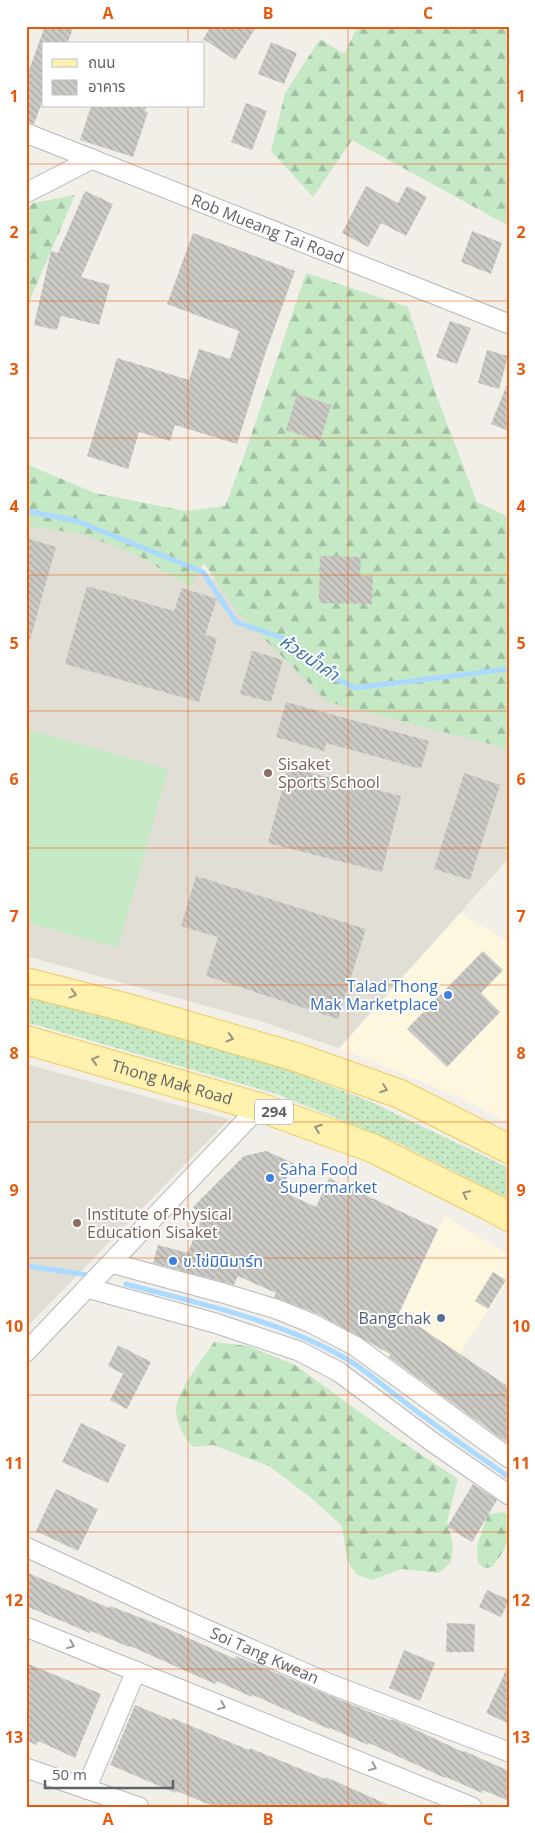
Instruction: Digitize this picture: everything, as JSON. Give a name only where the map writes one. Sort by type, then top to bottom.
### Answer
[{"type":"main road","points":[[26,982],[124,1007],[296,1056],[400,1094],[509,1149]]},
{"type":"main road","name":"Thong Mak Road","points":[[26,1040],[259,1106],[372,1148],[495,1208],[509,1217]]},
{"type":"street","name":"Rob Mueang Tai Road","points":[[26,133],[509,324]]},
{"type":"street","points":[[26,193],[92,159]]},
{"type":"street","points":[[26,1352],[259,1106]]},
{"type":"street","points":[[111,1263],[223,1293],[312,1323],[355,1346],[509,1458]]},
{"type":"street","points":[[87,1288],[215,1323],[299,1351],[339,1372],[431,1441],[509,1495]]},
{"type":"street","name":"Soi Tang Kwean","points":[[26,1547],[330,1684],[509,1752]]},
{"type":"street","points":[[26,1627],[472,1807]]},
{"type":"street","points":[[86,1789],[136,1671]]},
{"type":"street","points":[[26,1768],[139,1807]]},
{"type":"shaded area","name":"Sisaket Sports School","points":[[26,511],[81,521],[201,572],[234,591],[509,673],[509,858],[339,1048],[260,1021],[26,956]]},
{"type":"shaded area","name":"Talad Thong Mak Marketplace","points":[[460,913],[509,942],[509,1123],[461,1098],[340,1048]]},
{"type":"shaded area","name":"Institute of Physical Education Sisaket","points":[[26,1064],[229,1119],[26,1328]]},
{"type":"shaded area","name":"Bangchak","points":[[445,1216],[509,1255],[509,1278],[433,1396],[380,1357]]},
{"type":"green space","points":[[358,26],[509,26],[509,226],[352,140],[313,197],[271,151],[285,93],[320,39],[344,54]]},
{"type":"green space","points":[[75,195],[26,310],[26,211],[33,203]]},
{"type":"green space","points":[[306,273],[408,307],[437,397],[477,502],[509,517],[509,753],[502,747],[328,702],[238,613],[204,563],[190,587],[139,556],[82,534],[26,526],[26,464],[95,493],[185,511],[225,506],[242,462]]},
{"type":"green space","points":[[26,729],[168,769],[118,948],[26,922]]},
{"type":"green space","points":[[26,995],[48,999],[278,1066],[369,1101],[509,1168],[509,1199],[398,1143],[277,1094],[26,1022]]},
{"type":"green space","points":[[214,1342],[248,1346],[295,1365],[393,1436],[458,1479],[447,1521],[453,1546],[451,1562],[439,1573],[402,1569],[371,1580],[356,1574],[347,1559],[342,1526],[310,1497],[269,1466],[213,1445],[193,1447],[181,1430],[176,1409],[186,1384]]},
{"type":"green space","points":[[504,1512],[509,1517],[506,1544],[492,1567],[484,1568],[478,1563],[477,1546],[488,1514]]},
{"type":"building","points":[[45,26],[74,26],[68,42],[42,42],[42,102],[34,124],[26,122],[26,78]]},
{"type":"building","points":[[211,26],[257,26],[235,60],[203,39]]},
{"type":"building","points":[[271,42],[297,53],[284,84],[258,74]]},
{"type":"building","points":[[246,103],[267,111],[252,150],[231,142]]},
{"type":"building","points":[[90,108],[146,108],[145,111],[148,112],[133,157],[80,140]]},
{"type":"building","points":[[366,186],[398,203],[407,186],[427,197],[406,236],[381,223],[368,247],[342,233]]},
{"type":"building","points":[[85,191],[113,204],[81,277],[110,285],[99,325],[61,316],[57,330],[34,325],[51,251],[58,253]]},
{"type":"building","points":[[472,231],[502,243],[491,274],[461,262]]},
{"type":"building","points":[[193,233],[295,271],[265,354],[237,444],[175,425],[170,441],[139,432],[128,469],[87,456],[117,358],[189,380],[199,349],[230,359],[239,331],[167,304]]},
{"type":"building","points":[[450,321],[471,328],[457,364],[436,357]]},
{"type":"building","points":[[487,350],[508,356],[499,389],[478,383]]},
{"type":"building","points":[[509,382],[509,431],[491,424]]},
{"type":"building","points":[[297,394],[331,405],[320,441],[286,430]]},
{"type":"building","points":[[26,538],[56,547],[30,640],[26,639]]},
{"type":"building","points":[[320,556],[361,557],[360,576],[373,576],[372,604],[319,603]]},
{"type":"building","points":[[87,586],[174,611],[182,588],[217,599],[205,635],[217,638],[199,702],[65,664]]},
{"type":"building","points":[[252,651],[283,660],[271,702],[240,694]]},
{"type":"building","points":[[286,702],[429,741],[421,769],[326,743],[324,751],[276,737]]},
{"type":"building","points":[[288,767],[401,796],[382,872],[268,843]]},
{"type":"building","points":[[464,773],[500,785],[470,880],[434,869]]},
{"type":"building","points":[[196,876],[366,929],[338,1019],[206,976],[218,937],[181,926]]},
{"type":"building","points":[[483,951],[503,970],[481,993],[500,1012],[447,1067],[407,1029]]},
{"type":"building","points":[[266,1151],[293,1163],[281,1191],[316,1207],[329,1178],[438,1229],[399,1313],[509,1387],[509,1444],[389,1357],[390,1354],[316,1313],[274,1297],[276,1293],[238,1276],[234,1285],[153,1263],[158,1245],[188,1253],[202,1216],[193,1207],[244,1156]]},
{"type":"building","points":[[493,1272],[506,1280],[488,1309],[475,1301]]},
{"type":"building","points":[[118,1345],[151,1362],[127,1409],[110,1400],[123,1374],[108,1366]]},
{"type":"building","points":[[81,1423],[126,1445],[108,1483],[62,1462]]},
{"type":"building","points":[[473,1484],[497,1500],[472,1542],[447,1527]]},
{"type":"building","points":[[56,1489],[98,1509],[78,1551],[36,1531]]},
{"type":"building","points":[[26,1572],[109,1608],[110,1606],[157,1624],[235,1659],[236,1656],[387,1719],[397,1721],[509,1771],[509,1801],[483,1790],[482,1793],[369,1743],[368,1745],[329,1729],[253,1695],[252,1697],[217,1681],[215,1684],[130,1646],[91,1631],[90,1633],[26,1606]]},
{"type":"building","points":[[487,1590],[509,1600],[501,1617],[479,1607]]},
{"type":"building","points":[[447,1623],[475,1624],[474,1652],[446,1652]]},
{"type":"building","points":[[404,1650],[435,1663],[420,1701],[389,1688]]},
{"type":"building","points":[[26,1663],[101,1694],[75,1758],[38,1741],[36,1745],[26,1740]]},
{"type":"building","points":[[509,1664],[509,1724],[486,1713]]},
{"type":"building","points":[[135,1705],[249,1750],[250,1748],[325,1779],[326,1777],[393,1807],[215,1807],[177,1791],[176,1793],[110,1765]]},
{"type":"waterway","name":"ห้วยน้ำคำ","points":[[26,511],[77,521],[203,572],[236,622],[286,639],[314,667],[355,688],[509,669]]},
{"type":"waterway","points":[[26,1266],[88,1275]]},
{"type":"waterway","points":[[126,1284],[238,1314],[293,1333],[320,1345],[361,1369],[432,1423],[509,1477]]},
{"type":"place","name":"Sisaket Sports School","points":[[268,773]]},
{"type":"place","name":"Talad Thong Mak Marketplace","points":[[448,995]]},
{"type":"place","name":"Saha Food Supermarket","points":[[270,1178]]},
{"type":"place","name":"Institute of Physical Education Sisaket","points":[[77,1223]]},
{"type":"place","name":"ข.ไข่มินิมาร์ท","points":[[173,1261]]},
{"type":"place","name":"Bangchak","points":[[441,1318]]}]
